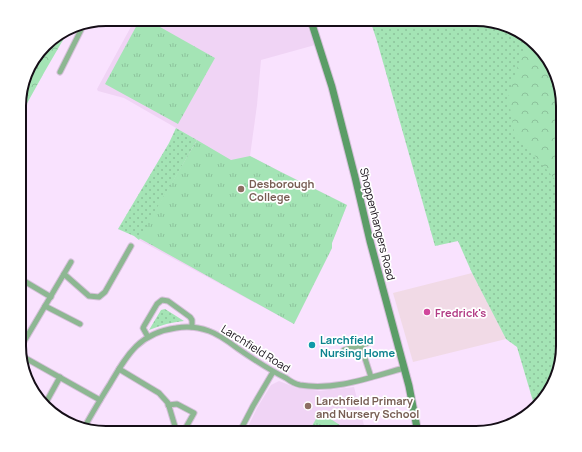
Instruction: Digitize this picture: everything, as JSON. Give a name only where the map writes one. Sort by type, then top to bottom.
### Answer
[{"type":"street","name":"Shoppenhangers Road","points":[[313,26],[332,87],[356,177],[370,241],[409,386],[417,426]]},
{"type":"street","points":[[60,72],[81,30]]},
{"type":"street","points":[[64,274],[89,296],[99,297],[105,292],[131,246]]},
{"type":"street","points":[[26,338],[71,262]]},
{"type":"street","points":[[26,282],[51,296]]},
{"type":"street","points":[[148,337],[143,328],[157,304],[162,300],[168,301],[190,317],[192,320],[192,327]]},
{"type":"street","points":[[45,306],[80,324]]},
{"type":"street","name":"Larchfield Road","points":[[87,423],[132,350],[148,337],[168,329],[192,327],[210,331],[273,372],[299,384],[325,387],[342,385],[404,368]]},
{"type":"street","points":[[344,350],[368,343]]},
{"type":"street","points":[[360,346],[371,377]]},
{"type":"street","points":[[27,359],[100,400]]},
{"type":"street","points":[[119,369],[159,393],[168,403],[175,426]]},
{"type":"street","points":[[243,426],[273,372]]},
{"type":"street","points":[[47,400],[60,377]]},
{"type":"street","points":[[168,405],[177,404],[194,413],[187,426]]},
{"type":"shaded area","name":"Desborough College","points":[[131,26],[307,26],[315,45],[261,60],[250,156],[347,205],[332,243],[332,248],[294,324],[139,240],[197,140],[124,98],[98,91],[97,89]]},
{"type":"shaded area","points":[[472,273],[506,339],[413,362],[393,293]]},
{"type":"shaded area","name":"Larchfield Primary and Nursery School","points":[[279,381],[297,388],[320,391],[354,387],[364,426],[248,426],[271,385]]},
{"type":"green space","points":[[136,26],[158,26],[215,58],[178,124],[105,84]]},
{"type":"green space","points":[[372,26],[481,26],[492,28],[511,34],[533,49],[550,75],[556,101],[556,351],[550,377],[543,390],[533,402],[517,347],[506,339],[472,273],[458,241],[435,246]]},
{"type":"green space","points":[[64,38],[26,105],[30,80],[39,62],[49,49]]},
{"type":"green space","points":[[525,43],[533,49],[545,66],[553,85],[556,101],[556,181],[514,131],[508,96]]},
{"type":"green space","points":[[176,128],[197,140],[139,240],[134,236],[118,229],[169,143]]},
{"type":"green space","points":[[197,140],[231,160],[250,156],[347,205],[332,243],[332,248],[294,324],[139,238]]},
{"type":"green space","points":[[165,309],[184,321],[166,324],[149,330],[161,310]]},
{"type":"green space","points":[[320,412],[341,426],[312,426]]},
{"type":"place","name":"Desborough College","points":[[241,189]]},
{"type":"place","name":"Fredrick's","points":[[427,312]]},
{"type":"place","name":"Larchfield Nursing Home","points":[[312,345]]},
{"type":"place","name":"Larchfield Primary and Nursery School","points":[[308,406]]}]
